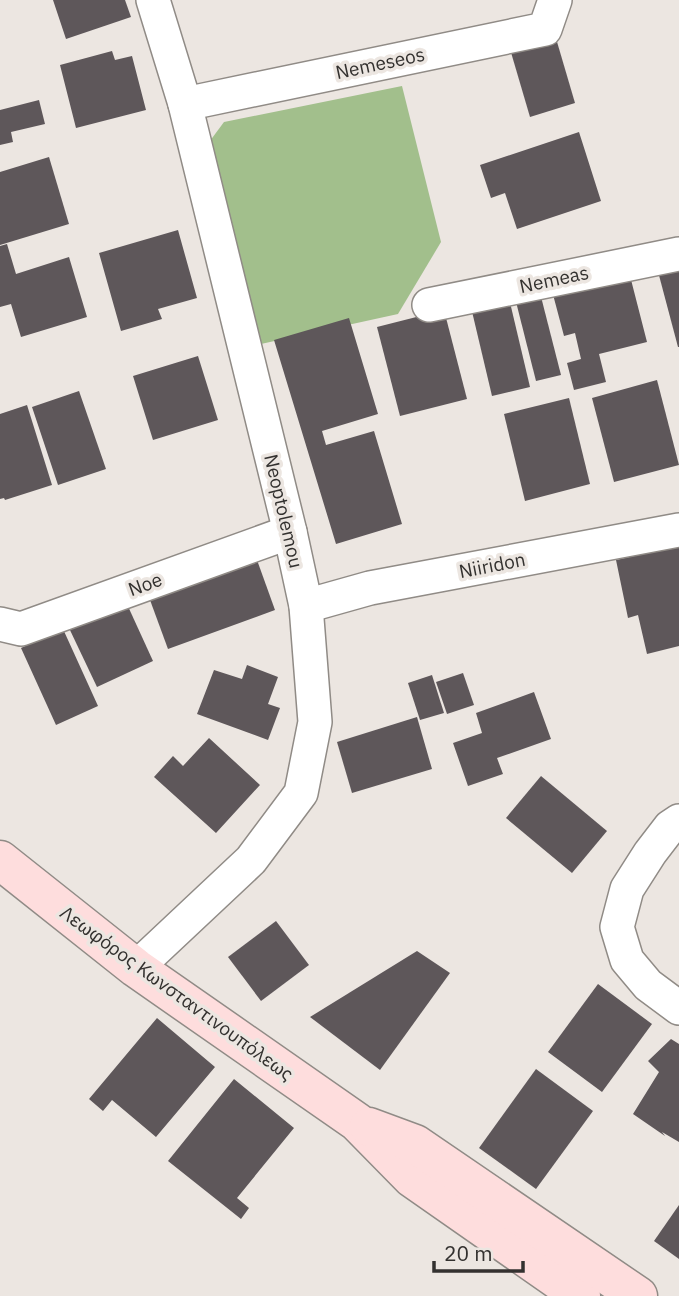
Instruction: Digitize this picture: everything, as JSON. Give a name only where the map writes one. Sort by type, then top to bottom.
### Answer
[{"type":"street","name":"Neoptolemou","points":[[136,968],[251,860],[301,793],[315,723],[306,606],[290,532],[185,104],[153,0]]},
{"type":"street","name":"Nemeseos","points":[[185,104],[545,29],[555,0]]},
{"type":"street","name":"Nemeas","points":[[429,305],[679,254]]},
{"type":"street","name":"Niiridon","points":[[306,606],[370,588],[679,530]]},
{"type":"street","name":"Noe","points":[[0,624],[21,629],[290,532]]},
{"type":"street","points":[[679,821],[670,827],[650,853],[627,889],[617,927],[627,960],[648,985],[679,1008]]},
{"type":"street","name":"Λεωφόρος Κωνσταντινουπόλεως","points":[[0,860],[136,968],[357,1122],[412,1178],[581,1296]]},
{"type":"street","name":"Λεωφόρος Κωνσταντινουπόλεως","points":[[357,1122],[415,1144],[638,1296]]},
{"type":"green space","points":[[402,86],[441,242],[398,314],[252,346],[201,153],[224,122]]},
{"type":"building","points":[[53,0],[125,0],[131,17],[66,39]]},
{"type":"building","points":[[555,35],[575,103],[530,117],[510,49]]},
{"type":"building","points":[[112,51],[115,60],[132,56],[146,110],[76,128],[60,65]]},
{"type":"building","points":[[39,100],[45,124],[11,132],[13,142],[0,145],[0,110]]},
{"type":"building","points":[[579,132],[601,201],[517,229],[505,193],[491,198],[480,165]]},
{"type":"building","points":[[49,157],[69,224],[0,245],[0,172]]},
{"type":"building","points":[[178,230],[197,298],[158,309],[162,319],[121,331],[99,253]]},
{"type":"building","points":[[7,244],[16,274],[69,257],[87,317],[21,337],[11,304],[0,307],[0,246]]},
{"type":"building","points":[[679,258],[679,347],[678,347],[656,264]]},
{"type":"building","points":[[628,268],[647,342],[599,354],[606,382],[574,390],[567,363],[581,359],[575,333],[564,336],[551,287]]},
{"type":"building","points":[[538,285],[561,375],[536,381],[513,290]]},
{"type":"building","points":[[508,294],[530,387],[492,396],[470,303]]},
{"type":"building","points":[[444,310],[467,399],[400,416],[377,327]]},
{"type":"building","points":[[349,318],[378,414],[322,431],[326,445],[374,431],[402,524],[336,544],[274,340]]},
{"type":"building","points":[[198,356],[218,420],[153,440],[133,376]]},
{"type":"building","points":[[657,380],[679,465],[614,482],[592,398]]},
{"type":"building","points":[[79,391],[106,469],[58,485],[32,407]]},
{"type":"building","points":[[569,398],[590,484],[525,501],[504,414]]},
{"type":"building","points":[[27,405],[52,485],[5,500],[0,499],[0,414]]},
{"type":"building","points":[[679,546],[679,646],[647,654],[638,615],[628,618],[616,560]]},
{"type":"building","points":[[257,560],[275,610],[168,649],[150,600]]},
{"type":"building","points":[[126,602],[153,661],[97,687],[69,628]]},
{"type":"building","points":[[63,629],[98,706],[56,725],[21,648]]},
{"type":"building","points":[[247,665],[278,677],[268,704],[280,708],[268,740],[197,714],[214,670],[242,679]]},
{"type":"building","points":[[463,673],[474,705],[447,714],[436,682]]},
{"type":"building","points":[[432,675],[444,713],[420,720],[408,683]]},
{"type":"building","points":[[534,692],[551,739],[497,758],[503,774],[468,786],[453,743],[482,733],[476,713]]},
{"type":"building","points":[[417,717],[432,769],[352,793],[337,742]]},
{"type":"building","points":[[209,738],[260,785],[216,833],[154,777],[173,756],[183,766]]},
{"type":"building","points":[[541,776],[607,831],[572,873],[506,818]]},
{"type":"building","points":[[276,921],[309,965],[261,1001],[228,957]]},
{"type":"building","points":[[417,951],[450,973],[380,1070],[310,1017]]},
{"type":"building","points":[[598,984],[652,1024],[602,1092],[548,1052]]},
{"type":"building","points":[[157,1018],[215,1067],[156,1137],[112,1100],[103,1111],[89,1099]]},
{"type":"building","points":[[671,1039],[679,1044],[679,1142],[662,1132],[665,1136],[633,1114],[659,1072],[648,1061]]},
{"type":"building","points":[[536,1069],[593,1111],[536,1189],[479,1148]]},
{"type":"building","points":[[234,1079],[294,1128],[237,1198],[249,1208],[241,1219],[168,1161]]},
{"type":"building","points":[[679,1205],[679,1259],[654,1241]]}]
